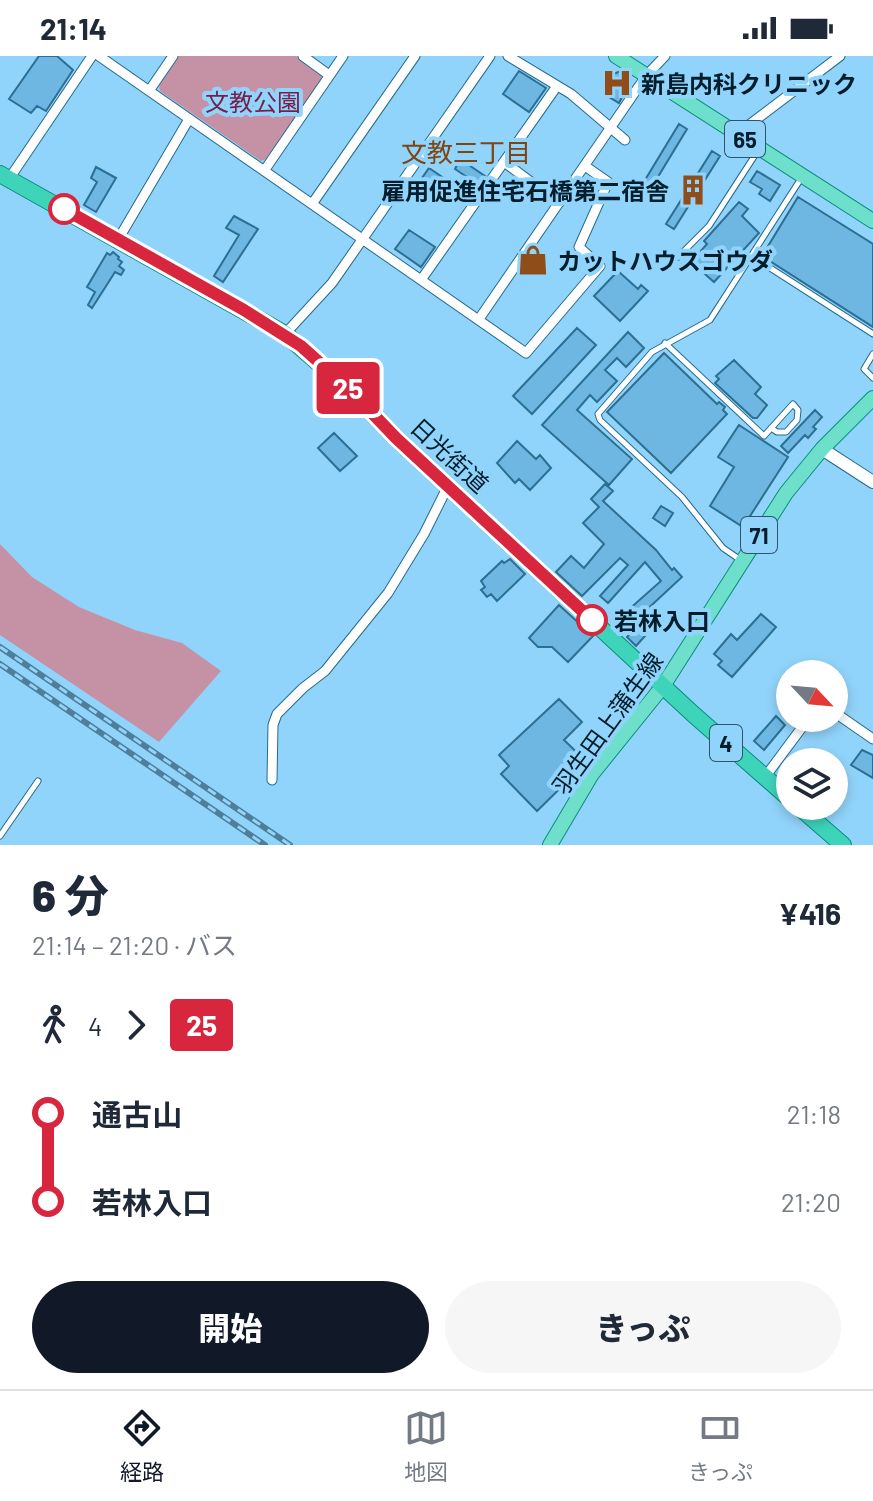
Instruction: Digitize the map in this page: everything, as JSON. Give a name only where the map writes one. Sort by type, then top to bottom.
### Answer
[{"type":"highway","name":"日光街道","points":[[5,176],[285,334],[351,391],[396,438],[776,787]]},
{"type":"highway","points":[[814,820],[843,845]]},
{"type":"main road","name":"65","points":[[616,56],[873,221]]},
{"type":"main road","name":"羽生田上蒲生線","points":[[550,845],[592,774],[663,686],[786,493],[822,449],[873,398]]},
{"type":"street","points":[[5,176],[92,56]]},
{"type":"street","points":[[99,56],[526,353],[600,266],[579,247],[608,182],[585,166]]},
{"type":"street","points":[[149,91],[173,56]]},
{"type":"street","points":[[303,56],[329,75]]},
{"type":"street","points":[[264,171],[343,56]]},
{"type":"street","points":[[312,204],[415,56]]},
{"type":"street","points":[[285,334],[332,283],[490,56]]},
{"type":"street","points":[[508,56],[571,94],[625,140]]},
{"type":"street","points":[[479,319],[646,76],[665,56]]},
{"type":"street","points":[[737,134],[840,56]]},
{"type":"street","points":[[421,280],[557,86]]},
{"type":"street","points":[[119,238],[189,119]]},
{"type":"street","points":[[504,162],[559,203]]},
{"type":"street","points":[[822,449],[873,482]]},
{"type":"street","points":[[272,780],[273,725],[277,714],[325,671],[388,593],[424,534],[448,486]]},
{"type":"street","points":[[848,722],[873,739]]},
{"type":"street","points":[[765,777],[799,732]]},
{"type":"lane","points":[[678,257],[709,226],[759,148]]},
{"type":"lane","points":[[743,561],[723,548],[682,497],[600,420],[598,414],[652,352],[710,320],[802,176]]},
{"type":"lane","points":[[753,257],[873,334]]},
{"type":"lane","points":[[665,343],[764,436],[771,428],[793,404],[798,410],[797,420],[786,432],[771,428]]},
{"type":"lane","points":[[873,354],[864,369],[873,378]]},
{"type":"lane","points":[[0,836],[38,781]]},
{"type":"green space","name":"文教公園","points":[[179,56],[296,56],[321,74],[321,81],[266,159],[261,161],[160,91],[159,85]]},
{"type":"green space","points":[[0,544],[32,577],[79,607],[135,630],[182,643],[221,671],[159,742],[0,635]]},
{"type":"building","points":[[39,56],[57,56],[73,70],[46,111],[37,106],[31,113],[9,99]]},
{"type":"building","points":[[519,71],[546,88],[529,112],[503,94]]},
{"type":"building","points":[[621,71],[629,84],[619,103],[609,97],[603,87],[608,76]]},
{"type":"building","name":"雇用促進住宅石橋第二宿舎","points":[[679,124],[687,129],[653,185],[645,180]]},
{"type":"building","name":"雇用促進住宅石橋第二宿舎","points":[[712,151],[720,156],[674,229],[666,224]]},
{"type":"building","points":[[460,159],[485,176],[479,185],[455,169]]},
{"type":"building","points":[[96,167],[116,178],[96,212],[84,205],[97,182],[91,178]]},
{"type":"building","points":[[429,168],[454,185],[446,194],[422,178]]},
{"type":"building","points":[[757,171],[780,185],[770,201],[759,194],[762,189],[750,182]]},
{"type":"building","points":[[798,197],[873,244],[873,327],[762,256]]},
{"type":"building","points":[[739,202],[748,209],[742,216],[759,233],[714,282],[691,262],[707,244],[704,241]]},
{"type":"building","points":[[234,216],[258,229],[223,282],[214,276],[239,235],[226,228]]},
{"type":"building","points":[[409,230],[435,247],[421,267],[395,249]]},
{"type":"building","points":[[113,252],[119,257],[122,262],[119,266],[124,270],[121,275],[115,272],[92,308],[88,305],[95,292],[87,287],[107,253],[110,255]]},
{"type":"building","points":[[618,271],[638,289],[641,285],[648,291],[620,321],[594,296]]},
{"type":"building","points":[[577,328],[596,345],[532,414],[513,396]]},
{"type":"building","points":[[628,332],[644,348],[626,367],[617,358],[605,370],[617,381],[597,402],[590,395],[577,410],[632,459],[609,485],[542,425]]},
{"type":"building","points":[[664,353],[717,404],[719,402],[725,407],[723,410],[727,414],[671,473],[607,412]]},
{"type":"building","points":[[734,360],[761,387],[755,394],[767,405],[757,418],[753,418],[715,383],[719,379],[716,376]]},
{"type":"building","points":[[815,410],[822,417],[813,427],[816,429],[808,438],[805,435],[788,453],[781,446]]},
{"type":"building","points":[[739,425],[788,457],[743,527],[710,506],[734,467],[718,457]]},
{"type":"building","points":[[334,433],[357,456],[340,471],[318,448]]},
{"type":"building","points":[[517,441],[536,459],[540,455],[551,468],[530,490],[519,479],[515,483],[497,463]]},
{"type":"building","points":[[605,484],[613,491],[603,501],[682,577],[641,615],[653,627],[636,646],[627,637],[631,633],[618,619],[661,581],[645,562],[608,603],[600,596],[628,565],[620,558],[582,596],[556,572],[571,556],[584,568],[604,544],[583,523],[599,507],[591,499]]},
{"type":"building","points":[[661,506],[673,513],[665,526],[653,518]]},
{"type":"building","points":[[510,559],[525,574],[497,601],[491,594],[487,597],[481,590],[485,587],[481,581],[502,561],[504,563]]},
{"type":"building","points":[[559,605],[593,636],[568,662],[552,647],[538,647],[529,638]]},
{"type":"building","points":[[761,614],[776,627],[732,677],[718,665],[722,661],[714,654],[731,634],[737,640]]},
{"type":"building","points":[[559,699],[582,722],[564,740],[587,762],[537,811],[501,774],[509,766],[499,755]]},
{"type":"building","points":[[776,716],[776,732],[779,732],[764,750],[754,741]]},
{"type":"building","points":[[862,750],[873,755],[873,778],[851,765]]},
{"type":"railway","points":[[0,647],[290,845]]},
{"type":"railway","points":[[0,664],[265,845]]},
{"type":"bus line","name":"25","points":[[64,209],[285,334],[314,356],[396,438],[592,620]]},
{"type":"place","name":"新島内科クリニック","points":[[617,83]]},
{"type":"place","name":"雇用促進住宅石橋第二宿舎","points":[[693,190]]},
{"type":"place","name":"カットハウスゴウダ","points":[[533,260]]},
{"type":"place","name":"若林入口","points":[[592,620]]},
{"type":"district","name":"文教三丁目","points":[[466,151]]}]
